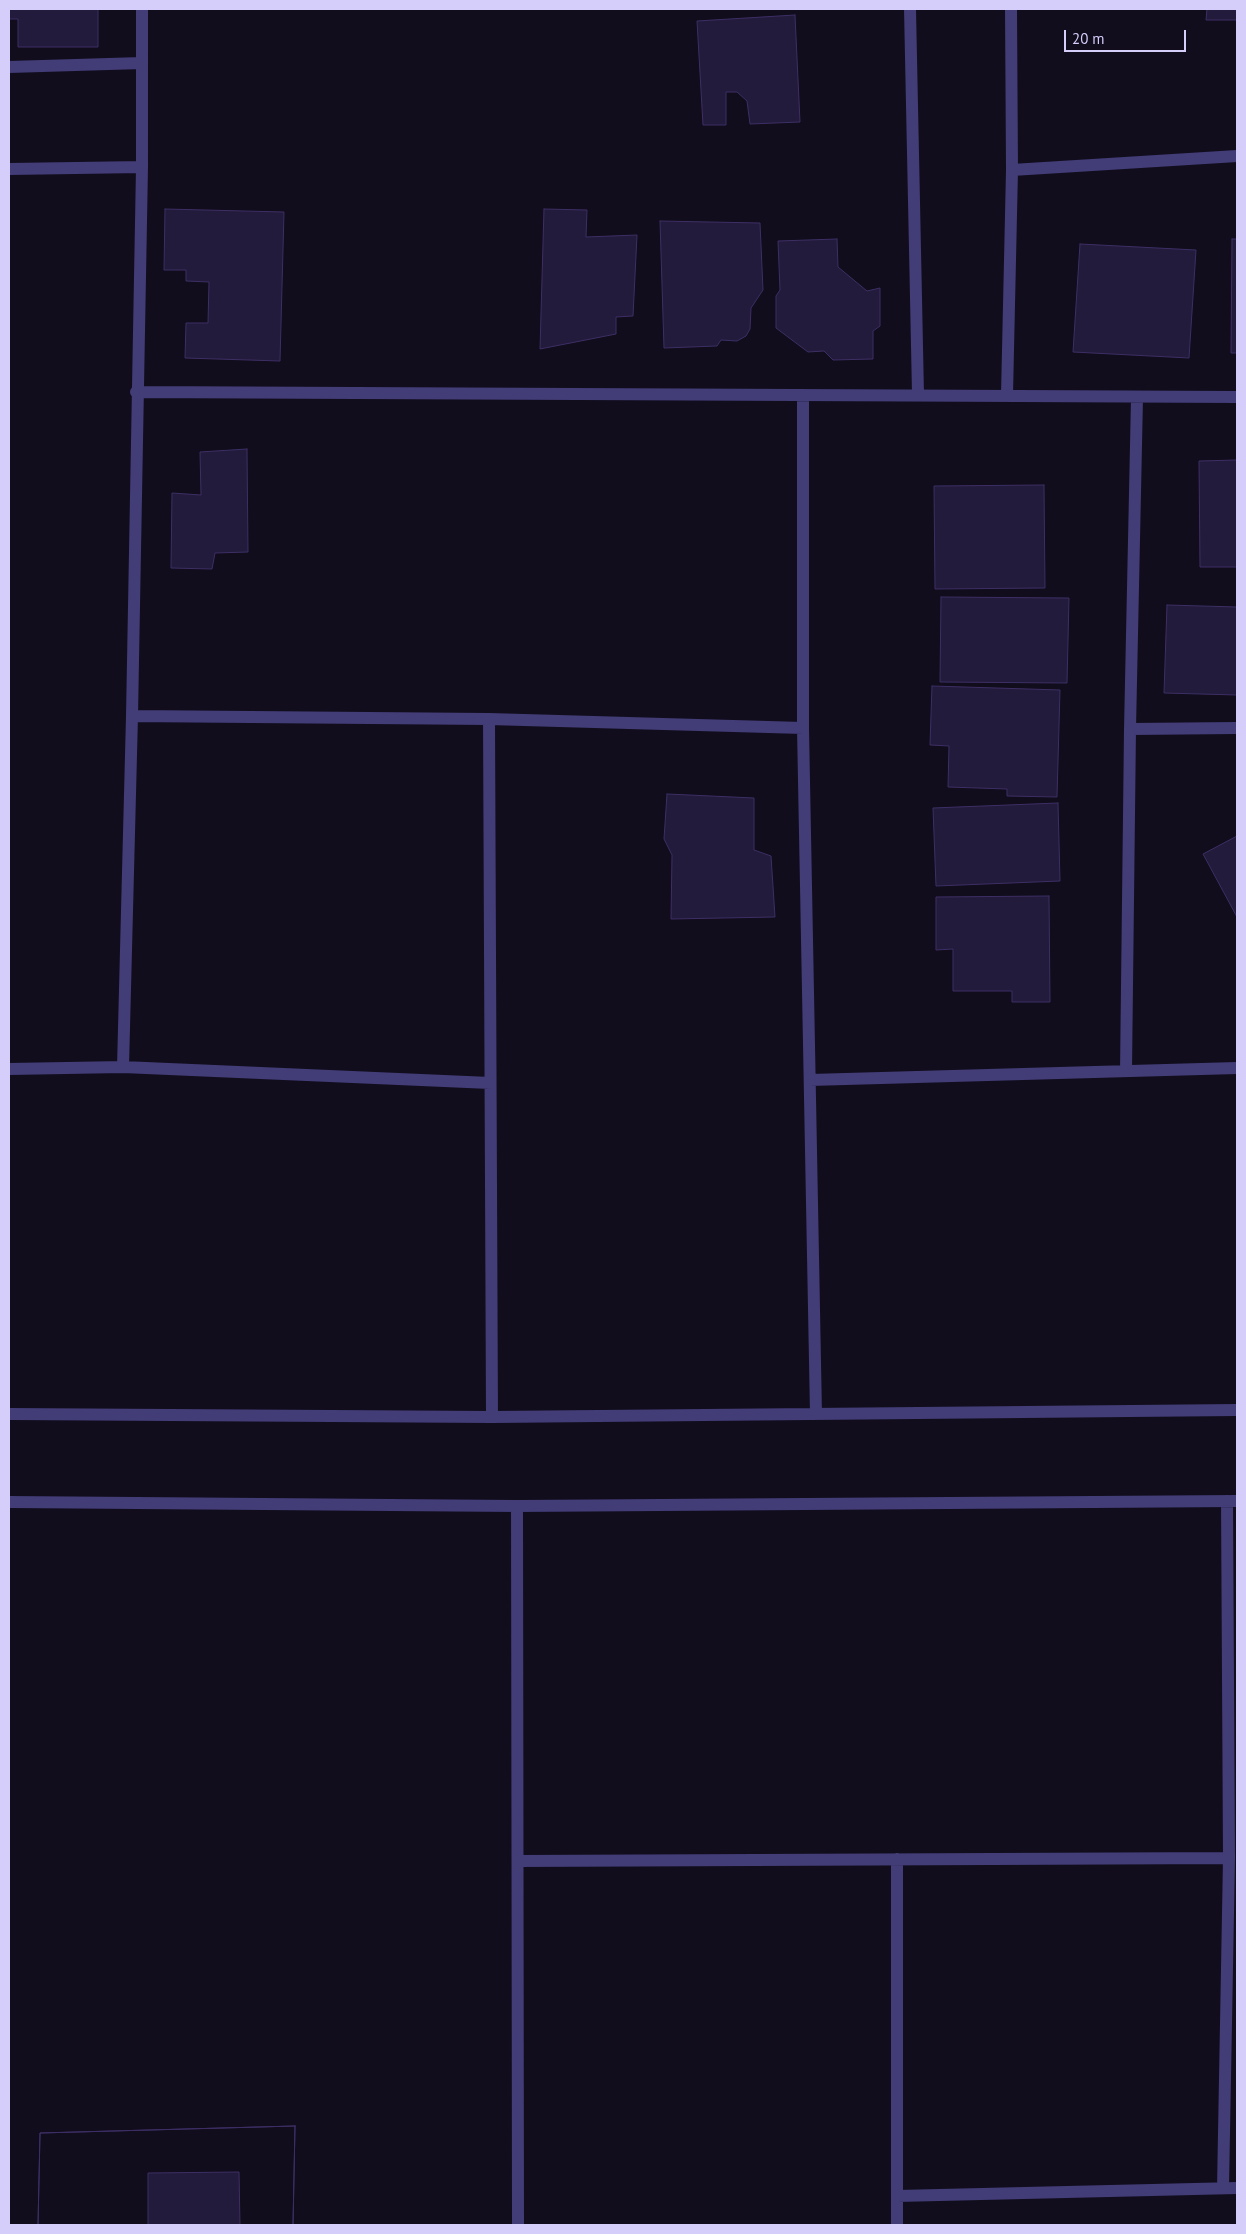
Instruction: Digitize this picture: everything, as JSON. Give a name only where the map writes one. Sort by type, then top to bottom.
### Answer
[{"type":"street","points":[[123,1067],[132,716],[136,392],[142,167],[142,9]]},
{"type":"street","points":[[910,9],[918,394]]},
{"type":"street","points":[[1007,395],[1012,170],[1010,9]]},
{"type":"street","points":[[9,67],[142,63]]},
{"type":"street","points":[[1012,170],[1237,156]]},
{"type":"street","points":[[9,169],[142,167]]},
{"type":"street","points":[[136,392],[918,394],[1237,398]]},
{"type":"street","points":[[803,395],[804,728],[816,1414]]},
{"type":"street","points":[[1126,1071],[1130,729],[1137,398]]},
{"type":"street","points":[[132,716],[489,719],[804,728]]},
{"type":"street","points":[[489,719],[492,1417]]},
{"type":"street","points":[[1130,729],[1237,728]]},
{"type":"street","points":[[9,1069],[123,1067],[490,1083]]},
{"type":"street","points":[[810,1080],[1237,1068]]},
{"type":"street","points":[[9,1414],[492,1417],[1237,1410]]},
{"type":"street","points":[[9,1502],[517,1506],[1232,1501],[1229,1858],[1223,2188]]},
{"type":"street","points":[[517,1506],[518,2225]]},
{"type":"street","points":[[518,1861],[1229,1858]]},
{"type":"street","points":[[897,1859],[897,2225]]},
{"type":"street","points":[[897,2196],[1237,2188]]},
{"type":"building","points":[[9,9],[98,9],[98,47],[18,47],[18,19],[9,19]]},
{"type":"building","points":[[1207,9],[1237,9],[1237,20],[1206,20]]},
{"type":"building","points":[[795,15],[800,122],[750,124],[747,101],[737,92],[726,92],[726,125],[703,125],[697,21]]},
{"type":"building","points":[[165,209],[284,212],[280,361],[185,358],[186,323],[208,323],[209,282],[186,281],[186,270],[164,270]]},
{"type":"building","points":[[544,209],[587,210],[586,237],[637,235],[633,316],[616,317],[616,334],[540,349]]},
{"type":"building","points":[[660,221],[760,223],[763,290],[751,308],[750,329],[746,336],[737,341],[721,340],[717,346],[664,348]]},
{"type":"building","points":[[837,239],[838,267],[867,291],[880,288],[880,326],[873,331],[873,359],[833,360],[824,351],[808,352],[776,328],[776,296],[780,290],[778,241]]},
{"type":"building","points":[[1232,239],[1237,239],[1237,353],[1231,353]]},
{"type":"building","points":[[1080,244],[1196,250],[1189,358],[1073,352]]},
{"type":"building","points":[[247,449],[248,552],[215,553],[212,569],[171,568],[172,493],[201,495],[200,452]]},
{"type":"building","points":[[1237,460],[1237,567],[1200,567],[1199,461]]},
{"type":"building","points":[[1044,485],[1045,588],[935,589],[934,486]]},
{"type":"building","points":[[941,597],[1069,598],[1067,683],[940,682]]},
{"type":"building","points":[[1167,605],[1237,607],[1237,695],[1164,693]]},
{"type":"building","points":[[932,686],[1060,690],[1057,797],[1007,796],[1007,789],[948,787],[949,746],[930,745]]},
{"type":"building","points":[[667,794],[754,798],[754,850],[771,856],[775,917],[671,919],[672,855],[664,839]]},
{"type":"building","points":[[1058,803],[1060,881],[936,886],[933,808]]},
{"type":"building","points":[[1237,836],[1237,917],[1203,854]]},
{"type":"building","points":[[1049,896],[1050,1002],[1012,1002],[1012,991],[953,991],[953,949],[936,950],[936,897]]},
{"type":"building","points":[[295,2126],[293,2225],[240,2225],[239,2172],[148,2173],[148,2225],[38,2225],[40,2133]]},
{"type":"building","points":[[295,2126],[293,2225],[38,2225],[40,2133]]}]
